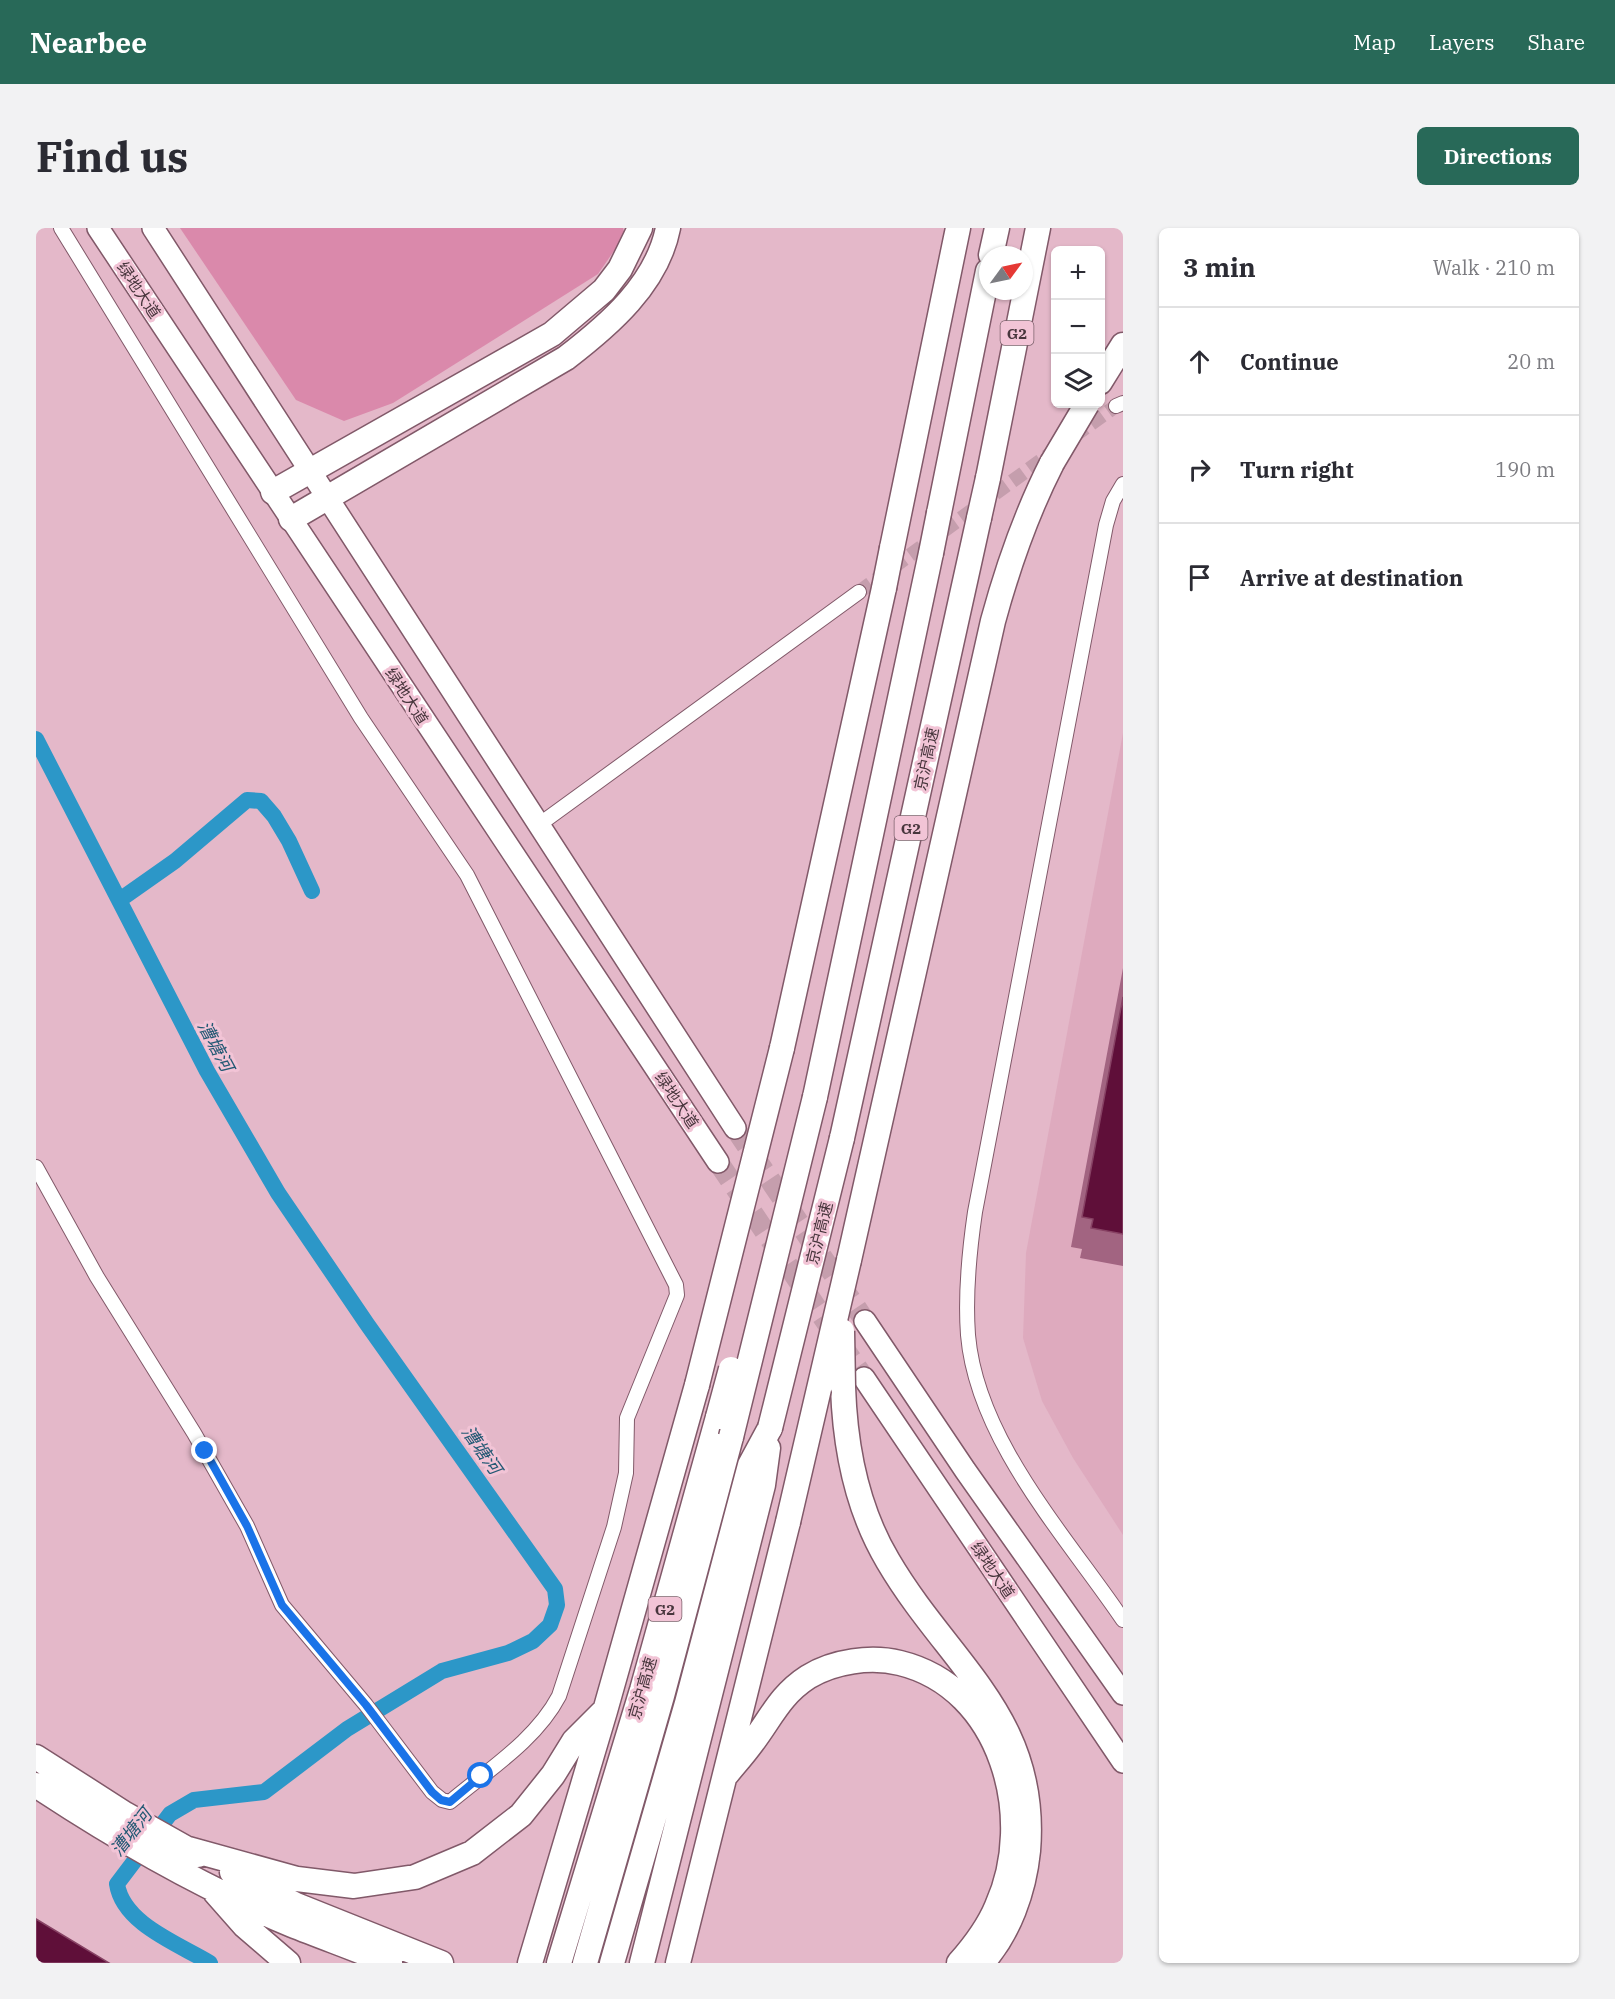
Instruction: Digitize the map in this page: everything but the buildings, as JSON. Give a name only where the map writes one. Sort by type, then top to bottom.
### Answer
[{"type":"highway","points":[[273,492],[552,334],[604,290],[620,269],[640,228]]},
{"type":"highway","points":[[291,519],[566,358],[599,333],[623,310],[643,283],[656,261],[668,228]]},
{"type":"highway","points":[[530,1963],[605,1711],[697,1385],[782,1048],[884,588],[958,228]]},
{"type":"highway","points":[[993,246],[997,228]]},
{"type":"highway","name":"京沪高速","points":[[612,1963],[687,1702],[757,1475],[842,1138],[1041,232]]},
{"type":"highway","name":"京沪高速","points":[[585,1963],[662,1696],[725,1427],[810,1090],[830,1040],[836,996],[931,553],[982,300]]},
{"type":"highway","points":[[1105,375],[1123,345]]},
{"type":"highway","points":[[678,1963],[788,1522],[869,1178],[993,621],[1014,548],[1030,505],[1085,408]]},
{"type":"highway","points":[[849,1260],[843,1323],[842,1375],[852,1467],[872,1531],[887,1560],[928,1621],[986,1695],[1019,1758],[1026,1792],[1030,1829],[1026,1870],[1013,1913],[992,1952],[982,1963]]},
{"type":"highway","name":"京沪高速","points":[[559,1963],[725,1427]]},
{"type":"highway","name":"京沪高速","points":[[645,1954],[757,1475]]},
{"type":"highway","points":[[726,1774],[753,1742],[771,1712],[789,1692],[809,1676],[836,1665],[863,1660],[888,1660],[917,1667],[962,1694],[992,1736],[1001,1758],[1008,1783],[1013,1833],[1009,1868],[998,1906],[978,1941],[959,1963]]},
{"type":"highway","points":[[178,1857],[297,1879],[354,1886],[415,1877],[471,1853],[521,1815],[553,1775],[574,1741],[605,1711]]},
{"type":"highway","points":[[36,1757],[118,1823]]},
{"type":"highway","points":[[36,1785],[118,1823],[178,1857],[441,1963]]},
{"type":"highway","points":[[178,1857],[207,1884],[245,1926],[288,1963]]},
{"type":"highway","points":[[207,1884],[291,1924],[390,1963]]},
{"type":"main road","name":"绿地大道","points":[[98,228],[718,1162]]},
{"type":"main road","name":"绿地大道","points":[[153,228],[735,1128]]},
{"type":"main road","points":[[865,1321],[965,1470],[1123,1694]]},
{"type":"main road","name":"绿地大道","points":[[864,1378],[1123,1762]]},
{"type":"street","points":[[36,1167],[97,1277],[142,1346],[236,1505],[282,1605],[366,1705],[432,1792],[441,1800],[450,1802],[527,1738],[549,1714],[568,1674],[614,1527],[626,1473],[627,1418],[677,1295],[676,1285],[467,875],[361,718],[61,228]]},
{"type":"street","points":[[1123,484],[1113,501],[1097,572],[975,1212],[969,1254],[967,1299],[968,1336],[976,1379],[995,1429],[1028,1485],[1123,1620]]},
{"type":"street","points":[[540,824],[859,592]]},
{"type":"shaded area","points":[[180,228],[623,228],[625,235],[598,274],[393,403],[344,421],[296,400]]},
{"type":"shaded area","points":[[1123,733],[1123,1535],[1073,1458],[1042,1401],[1023,1338],[1026,1253]]},
{"type":"waterway","name":"漕塘河","points":[[36,739],[207,1071],[278,1193],[367,1324],[555,1589],[557,1605],[550,1625],[533,1641],[508,1653],[442,1671],[347,1729],[264,1792],[194,1800],[170,1814],[117,1884],[121,1898],[141,1922],[210,1963]]},
{"type":"waterway","points":[[121,899],[175,861],[247,800],[261,801],[274,816],[289,841],[312,891]]},
{"type":"tunnel","points":[[1074,436],[1116,406]]},
{"type":"tunnel","points":[[859,592],[1054,451]]},
{"type":"tunnel","points":[[735,1128],[865,1321]]},
{"type":"tunnel","points":[[718,1162],[864,1378]]},
{"type":"route","points":[[205,1451],[259,1550],[282,1605],[366,1705],[432,1792],[441,1800],[450,1802],[481,1776]]}]
